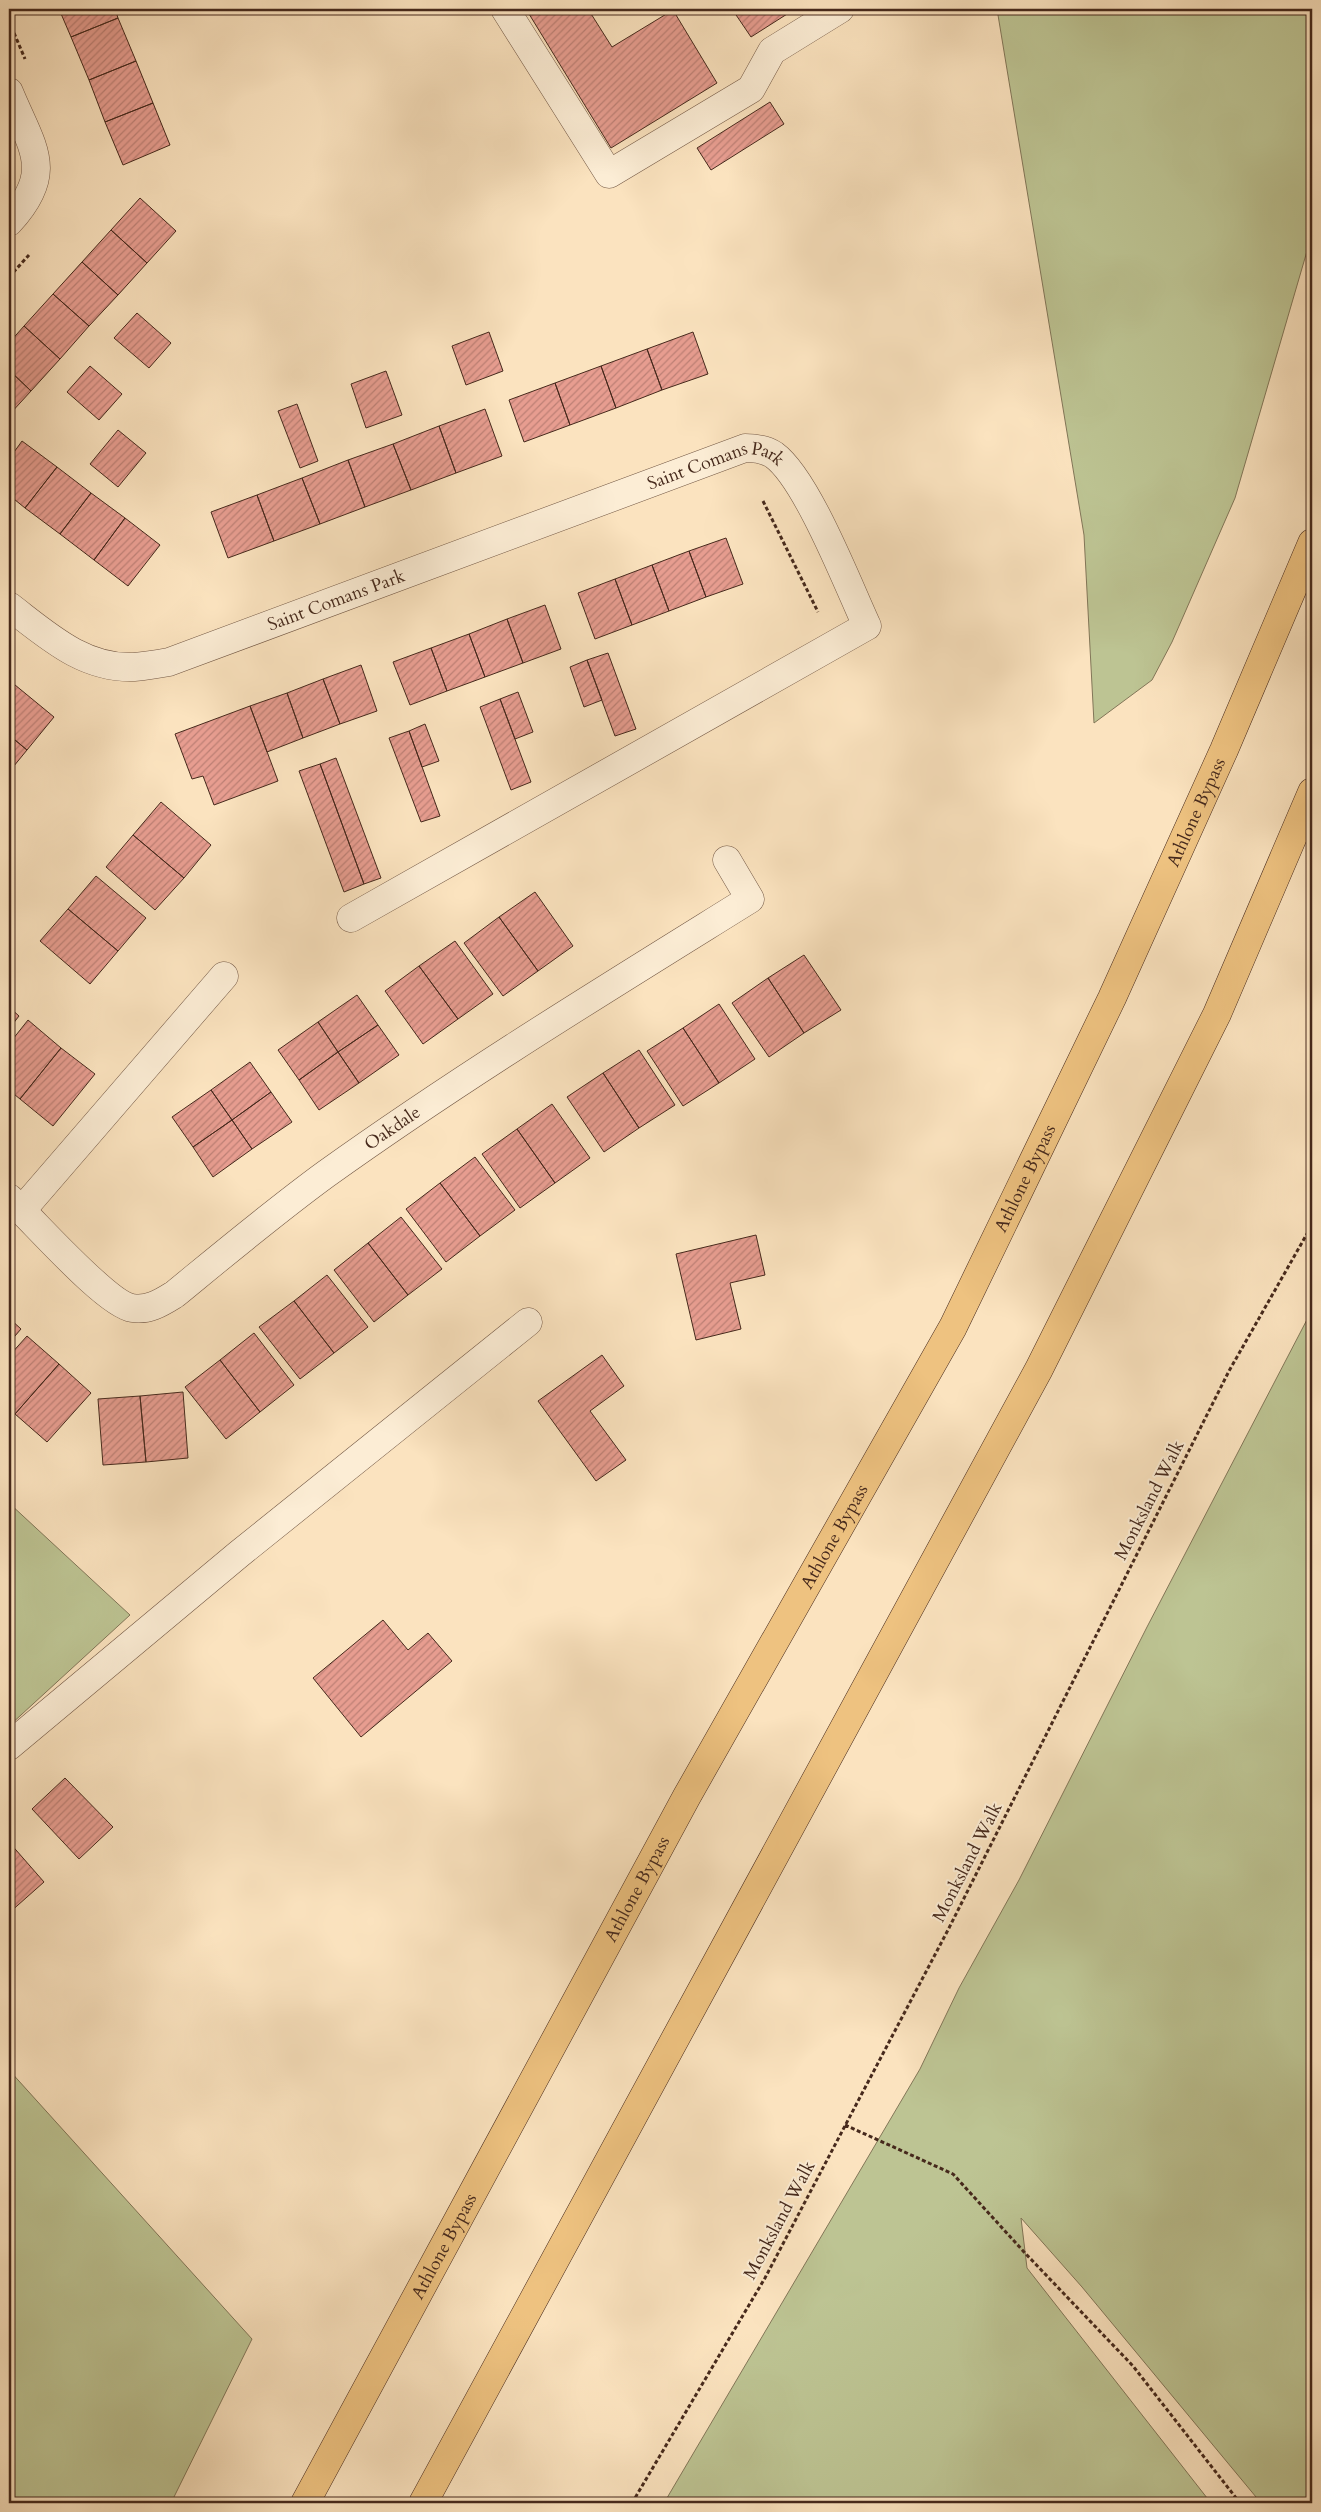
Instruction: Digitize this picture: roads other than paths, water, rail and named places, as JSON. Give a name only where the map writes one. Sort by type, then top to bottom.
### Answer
[{"type":"highway","name":"Athlone Bypass","points":[[305,2503],[686,1796],[953,1326],[1112,998],[1224,750],[1312,542]]},
{"type":"highway","points":[[423,2503],[1039,1369],[1217,1014],[1312,792]]},
{"type":"street","points":[[505,9],[608,174],[751,89],[772,50],[840,9]]},
{"type":"street","points":[[9,92],[35,155],[38,168],[28,200],[9,222]]},
{"type":"street","name":"Saint Comans Park","points":[[9,606],[53,640],[87,660],[107,665],[134,667],[169,662],[744,448],[757,448],[773,455],[785,466],[808,500],[867,626],[351,918]]},
{"type":"street","name":"Oakdale","points":[[224,976],[15,1204],[108,1296],[130,1308],[148,1309],[175,1294],[325,1176],[485,1065],[750,899],[727,860]]},
{"type":"street","points":[[9,1746],[239,1554],[528,1322]]}]
